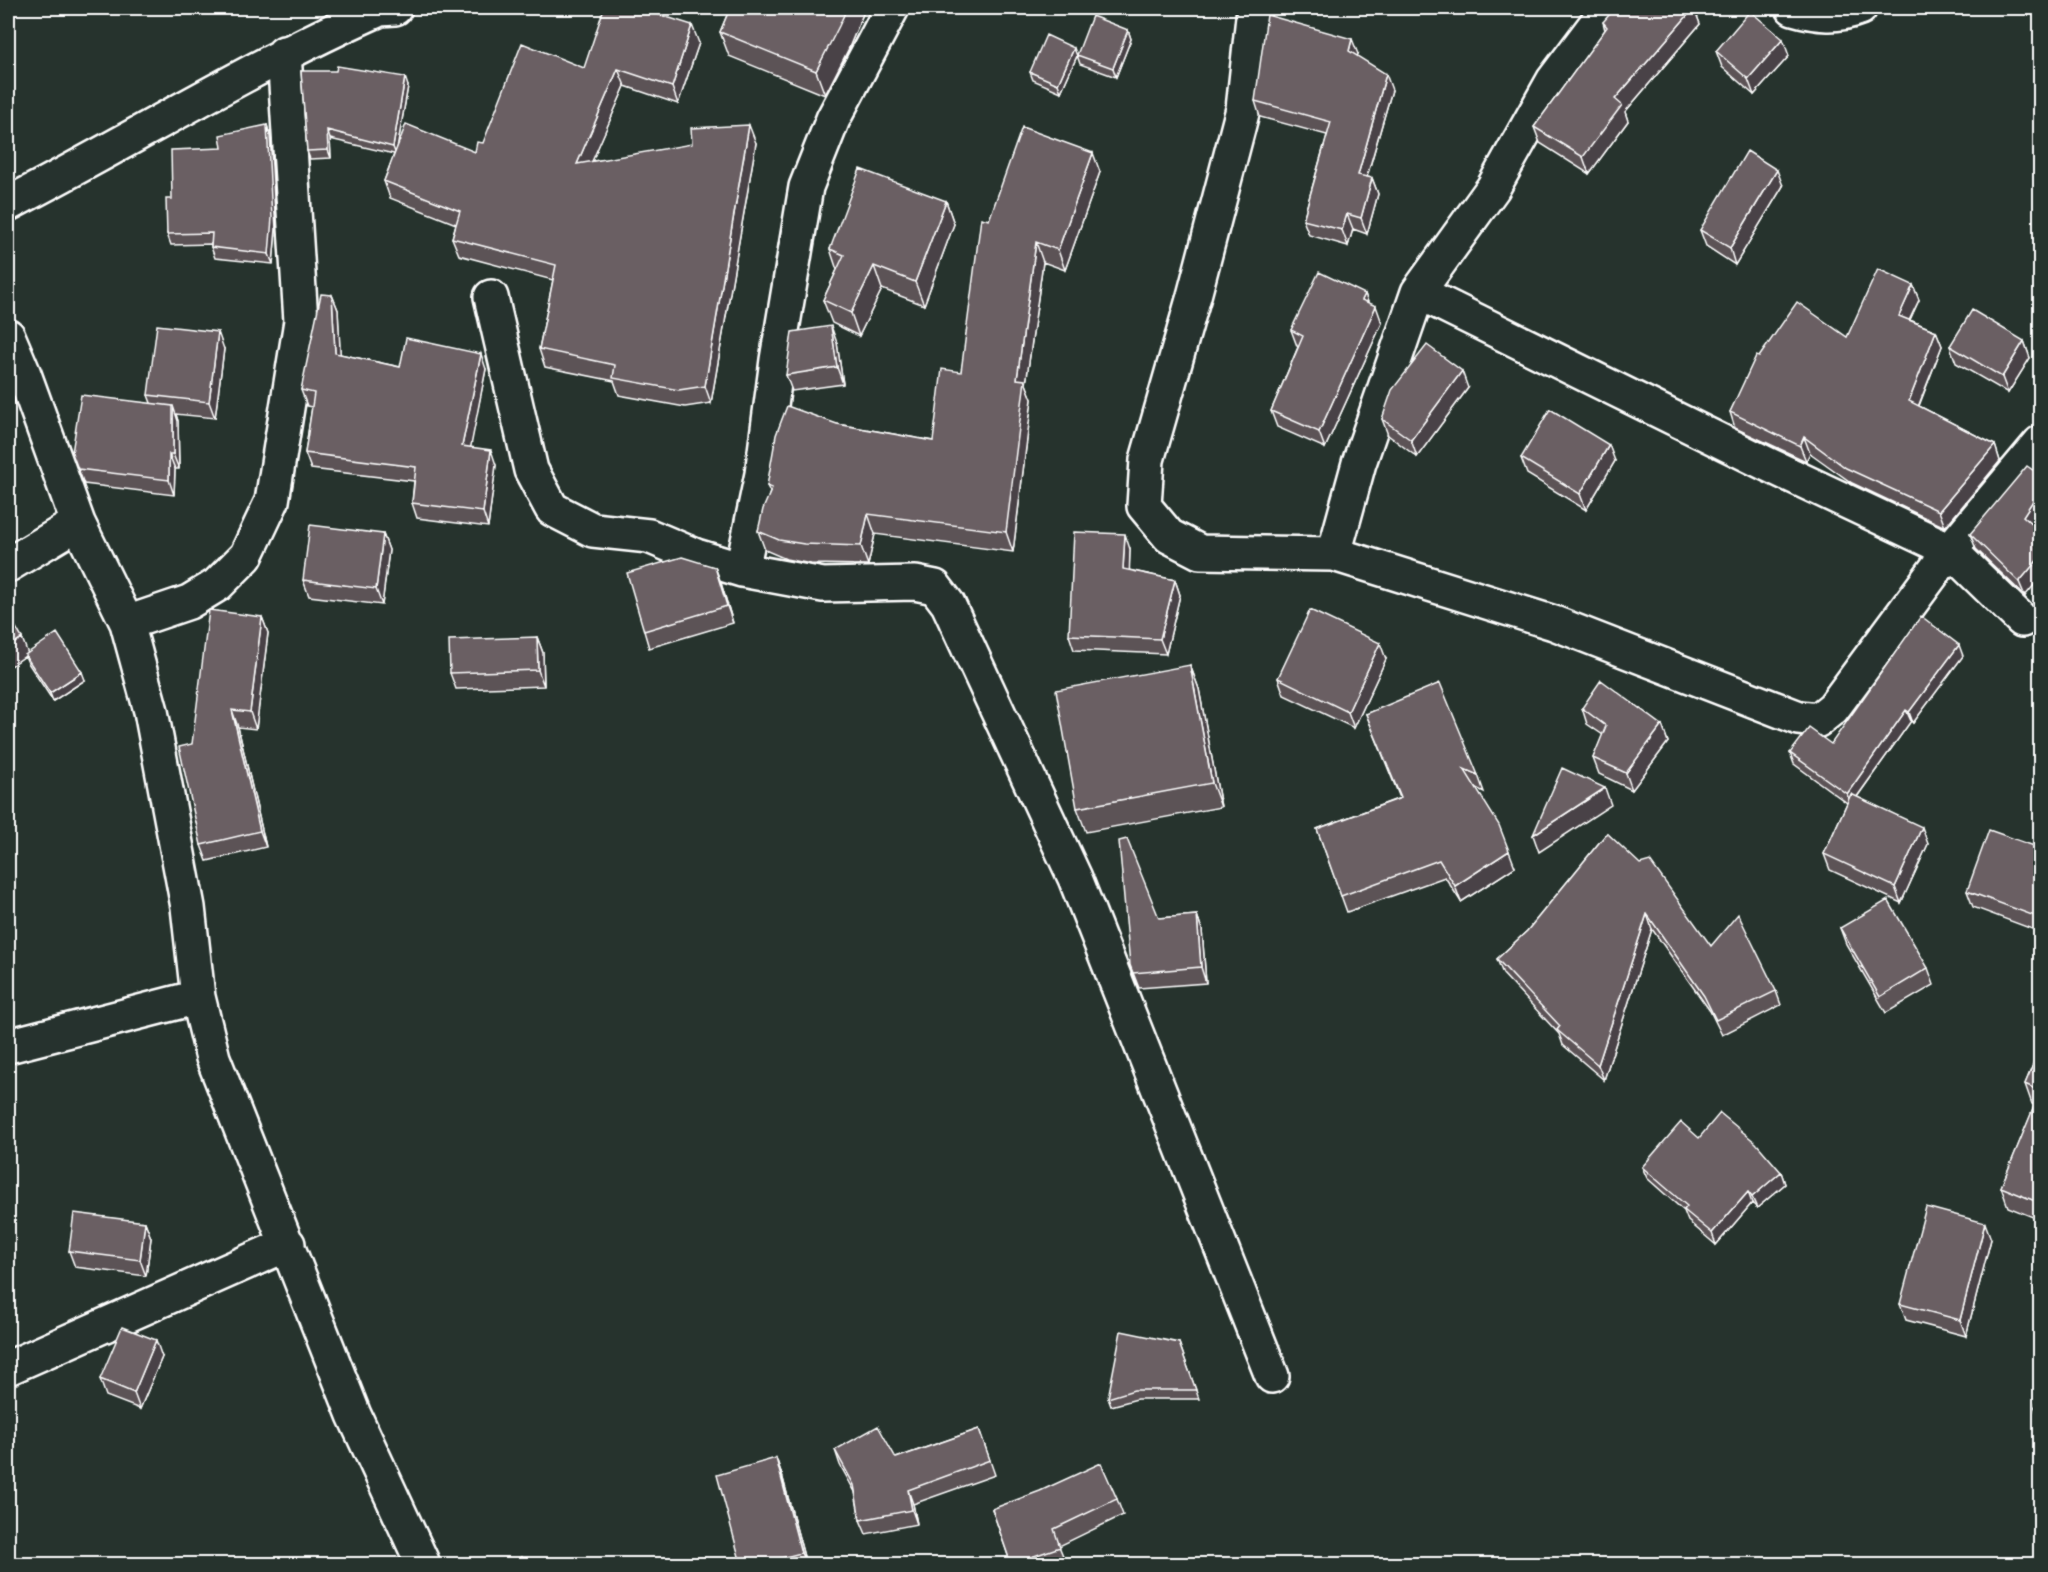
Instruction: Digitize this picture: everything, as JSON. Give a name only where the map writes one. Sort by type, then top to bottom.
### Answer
[{"type":"street","points":[[8,204],[99,157],[284,53],[384,8]]},
{"type":"street","points":[[742,570],[762,474],[777,360],[806,187],[833,119],[892,8]]},
{"type":"street","points":[[1254,8],[1243,109],[1194,296],[1147,460],[1144,507],[1169,536],[1200,552],[1334,554],[1554,622],[1799,718],[1818,720],[1833,708],[1950,550],[2040,443]]},
{"type":"street","points":[[1334,554],[1359,464],[1418,292],[1493,188],[1553,81],[1608,8]]},
{"type":"street","points":[[1793,8],[1812,13],[1842,15],[1860,8]]},
{"type":"street","points":[[127,622],[189,602],[217,585],[246,556],[272,501],[301,321],[284,53]]},
{"type":"street","points":[[1418,292],[1767,464],[1950,550],[2022,620]]},
{"type":"street","points":[[490,297],[531,470],[552,509],[593,530],[649,536],[696,556],[742,570],[823,585],[915,583],[935,587],[948,604],[1075,878],[1272,1376]]},
{"type":"street","points":[[8,336],[78,523],[127,622],[151,711],[188,907],[198,997],[213,1058],[354,1414],[423,1564]]},
{"type":"street","points":[[8,565],[78,523]]},
{"type":"street","points":[[8,1046],[198,997]]},
{"type":"street","points":[[8,1368],[288,1244]]},
{"type":"building","points":[[604,8],[638,8],[692,25],[672,87],[618,69],[577,164],[692,144],[691,128],[749,125],[705,386],[679,390],[613,378],[615,365],[539,349],[556,265],[452,238],[460,211],[384,181],[406,124],[475,152],[477,142],[483,143],[522,43],[584,68]]},
{"type":"building","points":[[730,8],[847,8],[816,71],[720,32]]},
{"type":"building","points":[[1615,8],[1694,8],[1615,99],[1622,105],[1583,157],[1534,127],[1607,27],[1603,22]]},
{"type":"building","points":[[1750,11],[1783,39],[1748,79],[1716,51]]},
{"type":"building","points":[[1267,15],[1352,39],[1349,51],[1386,74],[1358,175],[1372,178],[1361,218],[1347,214],[1342,230],[1303,220],[1331,122],[1255,101]]},
{"type":"building","points":[[1092,16],[1128,30],[1113,68],[1077,55]]},
{"type":"building","points":[[1046,35],[1074,48],[1058,84],[1030,72]]},
{"type":"building","points":[[337,66],[405,77],[393,147],[327,130],[328,150],[307,151],[301,71],[336,71]]},
{"type":"building","points":[[267,125],[272,218],[269,254],[211,247],[212,233],[167,234],[166,199],[172,199],[171,150],[222,148],[220,135]]},
{"type":"building","points":[[1022,127],[1093,153],[1058,250],[1036,242],[1017,379],[1025,380],[1006,532],[868,514],[861,546],[804,544],[779,540],[758,531],[763,509],[772,488],[767,486],[776,435],[787,406],[837,424],[933,441],[942,369],[961,372],[981,218],[989,220]]},
{"type":"building","points":[[1747,151],[1777,170],[1730,248],[1700,230]]},
{"type":"building","points":[[860,169],[946,201],[915,282],[874,266],[851,313],[823,300],[844,255],[830,249]]},
{"type":"building","points":[[1878,269],[1913,285],[1899,316],[1936,331],[1909,401],[1995,445],[1939,511],[1846,468],[1804,437],[1800,446],[1730,412],[1756,356],[1759,357],[1797,302],[1847,337]]},
{"type":"building","points":[[1319,272],[1365,294],[1362,300],[1376,306],[1319,432],[1271,411],[1303,336],[1291,330]]},
{"type":"building","points":[[321,294],[332,295],[335,353],[400,367],[406,338],[481,354],[462,446],[491,450],[483,512],[412,503],[416,467],[305,453],[314,393],[301,390]]},
{"type":"building","points":[[1972,310],[2024,341],[2002,377],[1950,346]]},
{"type":"building","points":[[157,325],[218,332],[209,402],[148,395]]},
{"type":"building","points":[[831,326],[837,367],[786,375],[792,332]]},
{"type":"building","points":[[1427,345],[1462,371],[1411,440],[1382,419],[1392,390]]},
{"type":"building","points":[[81,395],[173,406],[173,454],[169,454],[169,480],[78,469],[72,453]]},
{"type":"building","points":[[1550,409],[1609,445],[1580,494],[1521,458]]},
{"type":"building","points":[[2027,466],[2040,475],[2040,490],[2023,516],[2040,531],[2040,557],[2019,582],[1970,534]]},
{"type":"building","points":[[310,525],[383,534],[376,589],[303,580]]},
{"type":"building","points":[[1074,532],[1125,534],[1123,569],[1175,580],[1160,639],[1069,635]]},
{"type":"building","points":[[682,557],[715,567],[727,606],[644,631],[627,573]]},
{"type":"building","points":[[209,610],[262,617],[250,712],[232,710],[260,831],[201,845],[179,747],[192,744]]},
{"type":"building","points":[[1310,610],[1380,643],[1348,712],[1278,678]]},
{"type":"building","points":[[8,614],[22,638],[8,647]]},
{"type":"building","points":[[1921,616],[1959,645],[1909,712],[1906,710],[1847,794],[1790,753],[1809,728],[1831,744]]},
{"type":"building","points":[[57,633],[82,672],[50,693],[25,655]]},
{"type":"building","points":[[537,637],[538,670],[450,673],[449,640]]},
{"type":"building","points":[[1190,665],[1212,783],[1077,808],[1056,690]]},
{"type":"building","points":[[1601,680],[1662,725],[1626,773],[1593,758],[1606,726],[1582,708]]},
{"type":"building","points":[[1440,683],[1478,775],[1464,769],[1499,825],[1509,851],[1455,886],[1439,860],[1341,896],[1317,829],[1401,798],[1366,714]]},
{"type":"building","points":[[1562,768],[1605,788],[1533,835]]},
{"type":"building","points":[[1851,794],[1922,827],[1895,887],[1824,854]]},
{"type":"building","points":[[1989,830],[2040,848],[2040,918],[1967,891]]},
{"type":"building","points":[[1607,833],[1640,864],[1650,861],[1711,946],[1738,914],[1776,991],[1716,1020],[1704,996],[1647,914],[1598,1065],[1557,1030],[1560,1026],[1497,959],[1527,931]]},
{"type":"building","points":[[1127,839],[1159,918],[1197,915],[1201,967],[1133,973],[1130,965],[1119,841]]},
{"type":"building","points":[[1888,900],[1928,968],[1880,997],[1840,928]]},
{"type":"building","points":[[2040,1048],[2040,1091],[2025,1084]]},
{"type":"building","points":[[2040,1092],[2040,1188],[2035,1201],[2001,1187]]},
{"type":"building","points":[[1720,1113],[1756,1143],[1781,1172],[1752,1197],[1748,1192],[1712,1233],[1684,1210],[1687,1206],[1642,1167],[1681,1122],[1699,1138]]},
{"type":"building","points":[[1926,1207],[1985,1223],[1960,1320],[1900,1304]]},
{"type":"building","points":[[74,1213],[145,1222],[140,1260],[69,1251]]},
{"type":"building","points":[[122,1327],[156,1340],[134,1393],[100,1379]]},
{"type":"building","points":[[1121,1331],[1179,1343],[1196,1390],[1134,1390],[1108,1398]]},
{"type":"building","points":[[2040,1394],[2040,1410],[2035,1407]]},
{"type":"building","points":[[878,1426],[896,1458],[979,1429],[990,1460],[908,1490],[912,1510],[860,1520],[854,1485],[835,1450]]},
{"type":"building","points":[[776,1458],[801,1553],[758,1564],[741,1564],[717,1475]]},
{"type":"building","points":[[1101,1463],[1117,1499],[1054,1529],[1060,1547],[1011,1564],[992,1509],[1040,1491]]},
{"type":"building","points":[[522,1557],[524,1564],[500,1564]]}]
